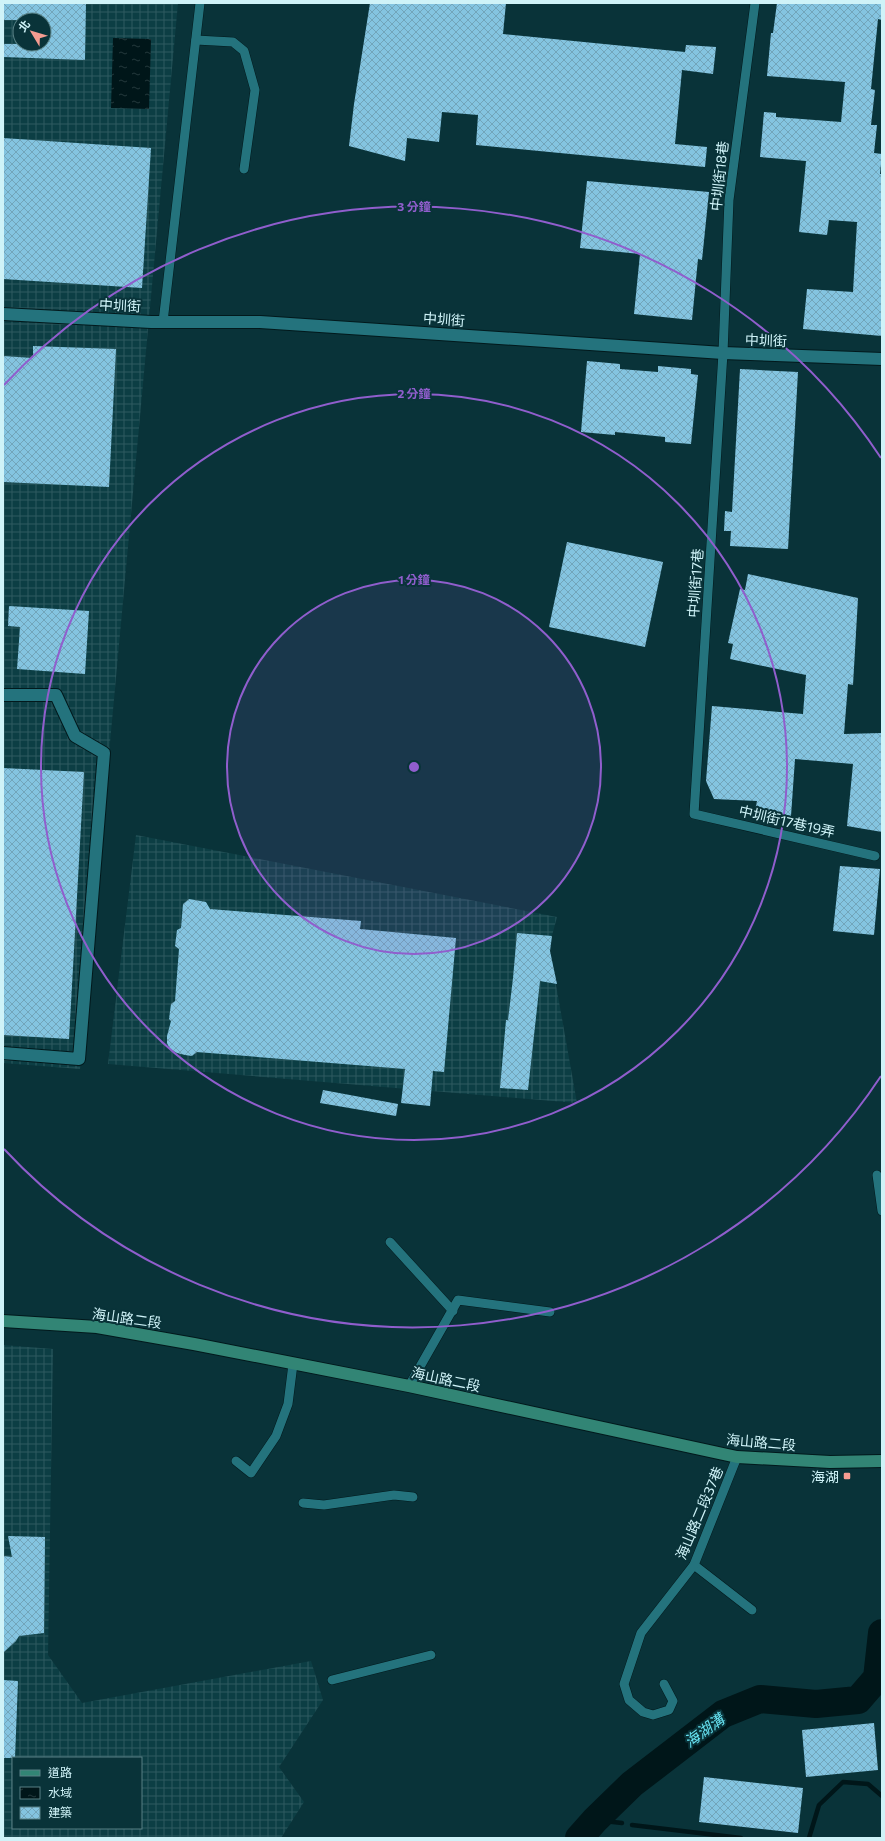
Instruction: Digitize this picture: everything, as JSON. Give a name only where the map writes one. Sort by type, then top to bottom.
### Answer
[{"type":"main road","name":"海山路二段","points":[[3,1321],[97,1328],[194,1344],[409,1386],[737,1457],[830,1462],[882,1461]]},
{"type":"street","name":"中圳街","points":[[3,314],[163,322],[260,322],[724,353],[882,359]]},
{"type":"street","points":[[3,695],[56,695],[75,736],[104,753],[79,1059],[3,1053]]},
{"type":"lane","points":[[163,322],[200,3]]},
{"type":"lane","name":"中圳街18巷","points":[[724,353],[729,200],[755,3]]},
{"type":"lane","points":[[196,40],[233,42],[244,51],[255,90],[244,169]]},
{"type":"lane","name":"中圳街17巷","points":[[694,814],[724,353]]},
{"type":"lane","name":"中圳街17巷19弄","points":[[694,814],[875,856]]},
{"type":"lane","points":[[877,1175],[882,1211]]},
{"type":"lane","points":[[390,1242],[453,1311]]},
{"type":"lane","points":[[409,1386],[458,1300],[550,1312]]},
{"type":"lane","points":[[236,1461],[251,1473],[276,1436],[288,1404],[293,1364]]},
{"type":"lane","name":"海山路二段37巷","points":[[664,1684],[673,1701],[669,1710],[654,1715],[643,1712],[629,1700],[624,1684],[641,1633],[694,1565],[737,1457]]},
{"type":"lane","points":[[303,1503],[324,1505],[394,1495],[413,1497]]},
{"type":"lane","points":[[694,1565],[752,1610]]},
{"type":"lane","points":[[332,1680],[431,1655]]},
{"type":"shaded area","points":[[3,3],[178,3],[80,1069],[3,1063]]},
{"type":"shaded area","points":[[136,835],[557,917],[550,943],[550,951],[577,1103],[108,1064]]},
{"type":"shaded area","points":[[3,1345],[53,1349],[48,1655],[82,1703],[311,1661],[323,1700],[279,1767],[304,1802],[281,1838],[3,1838]]},
{"type":"water","points":[[113,38],[151,39],[149,109],[111,108]]},
{"type":"building","points":[[3,3],[86,3],[85,60],[3,57],[3,44],[12,44],[12,52],[52,52],[52,12],[12,12],[12,20],[3,20]]},
{"type":"building","points":[[370,3],[506,3],[503,34],[685,52],[686,45],[716,47],[713,74],[682,70],[675,144],[707,147],[705,167],[476,145],[478,115],[442,112],[439,142],[407,138],[405,161],[349,146]]},
{"type":"building","points":[[777,3],[882,3],[882,20],[878,19],[871,89],[875,90],[871,125],[877,125],[874,153],[882,154],[880,174],[882,174],[882,336],[803,329],[807,289],[853,292],[857,222],[829,220],[827,235],[799,232],[806,161],[760,157],[764,112],[776,113],[776,117],[841,122],[845,82],[767,76],[771,33],[773,33]]},
{"type":"building","points":[[3,138],[151,148],[142,288],[3,279]]},
{"type":"building","points":[[587,181],[709,192],[702,260],[698,259],[692,320],[634,314],[640,254],[580,248]]},
{"type":"building","points":[[33,346],[116,349],[109,487],[3,482],[3,356],[33,358]]},
{"type":"building","points":[[587,361],[620,364],[620,369],[658,372],[658,366],[691,369],[691,374],[698,375],[691,444],[665,442],[665,437],[615,432],[615,435],[581,432]]},
{"type":"building","points":[[740,369],[798,372],[788,549],[730,546],[731,531],[724,531],[725,511],[732,512]]},
{"type":"building","points":[[567,542],[663,562],[645,647],[549,627]]},
{"type":"building","points":[[748,574],[858,598],[853,685],[848,684],[844,734],[882,733],[882,832],[847,826],[853,764],[795,759],[791,816],[755,810],[757,801],[714,799],[706,781],[712,706],[803,714],[806,675],[730,659],[733,644],[728,643],[740,589],[745,590]]},
{"type":"building","points":[[9,606],[89,611],[85,674],[17,669],[20,627],[8,626]]},
{"type":"building","points":[[3,768],[84,772],[69,1039],[3,1035]]},
{"type":"building","points":[[840,866],[880,869],[874,935],[833,931]]},
{"type":"building","points":[[189,899],[206,902],[210,909],[361,921],[360,929],[456,938],[444,1072],[433,1071],[430,1106],[401,1103],[405,1069],[197,1052],[192,1056],[177,1053],[170,1049],[167,1043],[167,1036],[171,1021],[169,1019],[171,1004],[175,1001],[179,949],[175,946],[177,930],[181,928],[183,904]]},
{"type":"building","points":[[517,933],[552,936],[550,951],[557,984],[540,981],[528,1090],[500,1088],[506,1020],[508,1020]]},
{"type":"building","points":[[323,1090],[398,1104],[396,1116],[320,1103]]},
{"type":"building","points":[[8,1536],[45,1537],[44,1633],[19,1636],[16,1641],[3,1653],[3,1556],[12,1557]]},
{"type":"building","points":[[3,1680],[18,1681],[15,1757],[3,1758]]},
{"type":"building","points":[[874,1723],[878,1770],[806,1777],[802,1730]]},
{"type":"building","points":[[704,1777],[803,1788],[798,1833],[699,1822]]},
{"type":"waterway","name":"海湖溝","points":[[579,1838],[632,1784],[723,1714],[760,1699],[816,1704],[858,1700],[877,1678],[882,1633]]},
{"type":"waterway","points":[[809,1838],[819,1805],[843,1782],[868,1784],[882,1796]]},
{"type":"waterway","points":[[595,1820],[622,1823]]},
{"type":"waterway","points":[[632,1825],[741,1838]]},
{"type":"place","name":"海湖","points":[[847,1476]]}]
